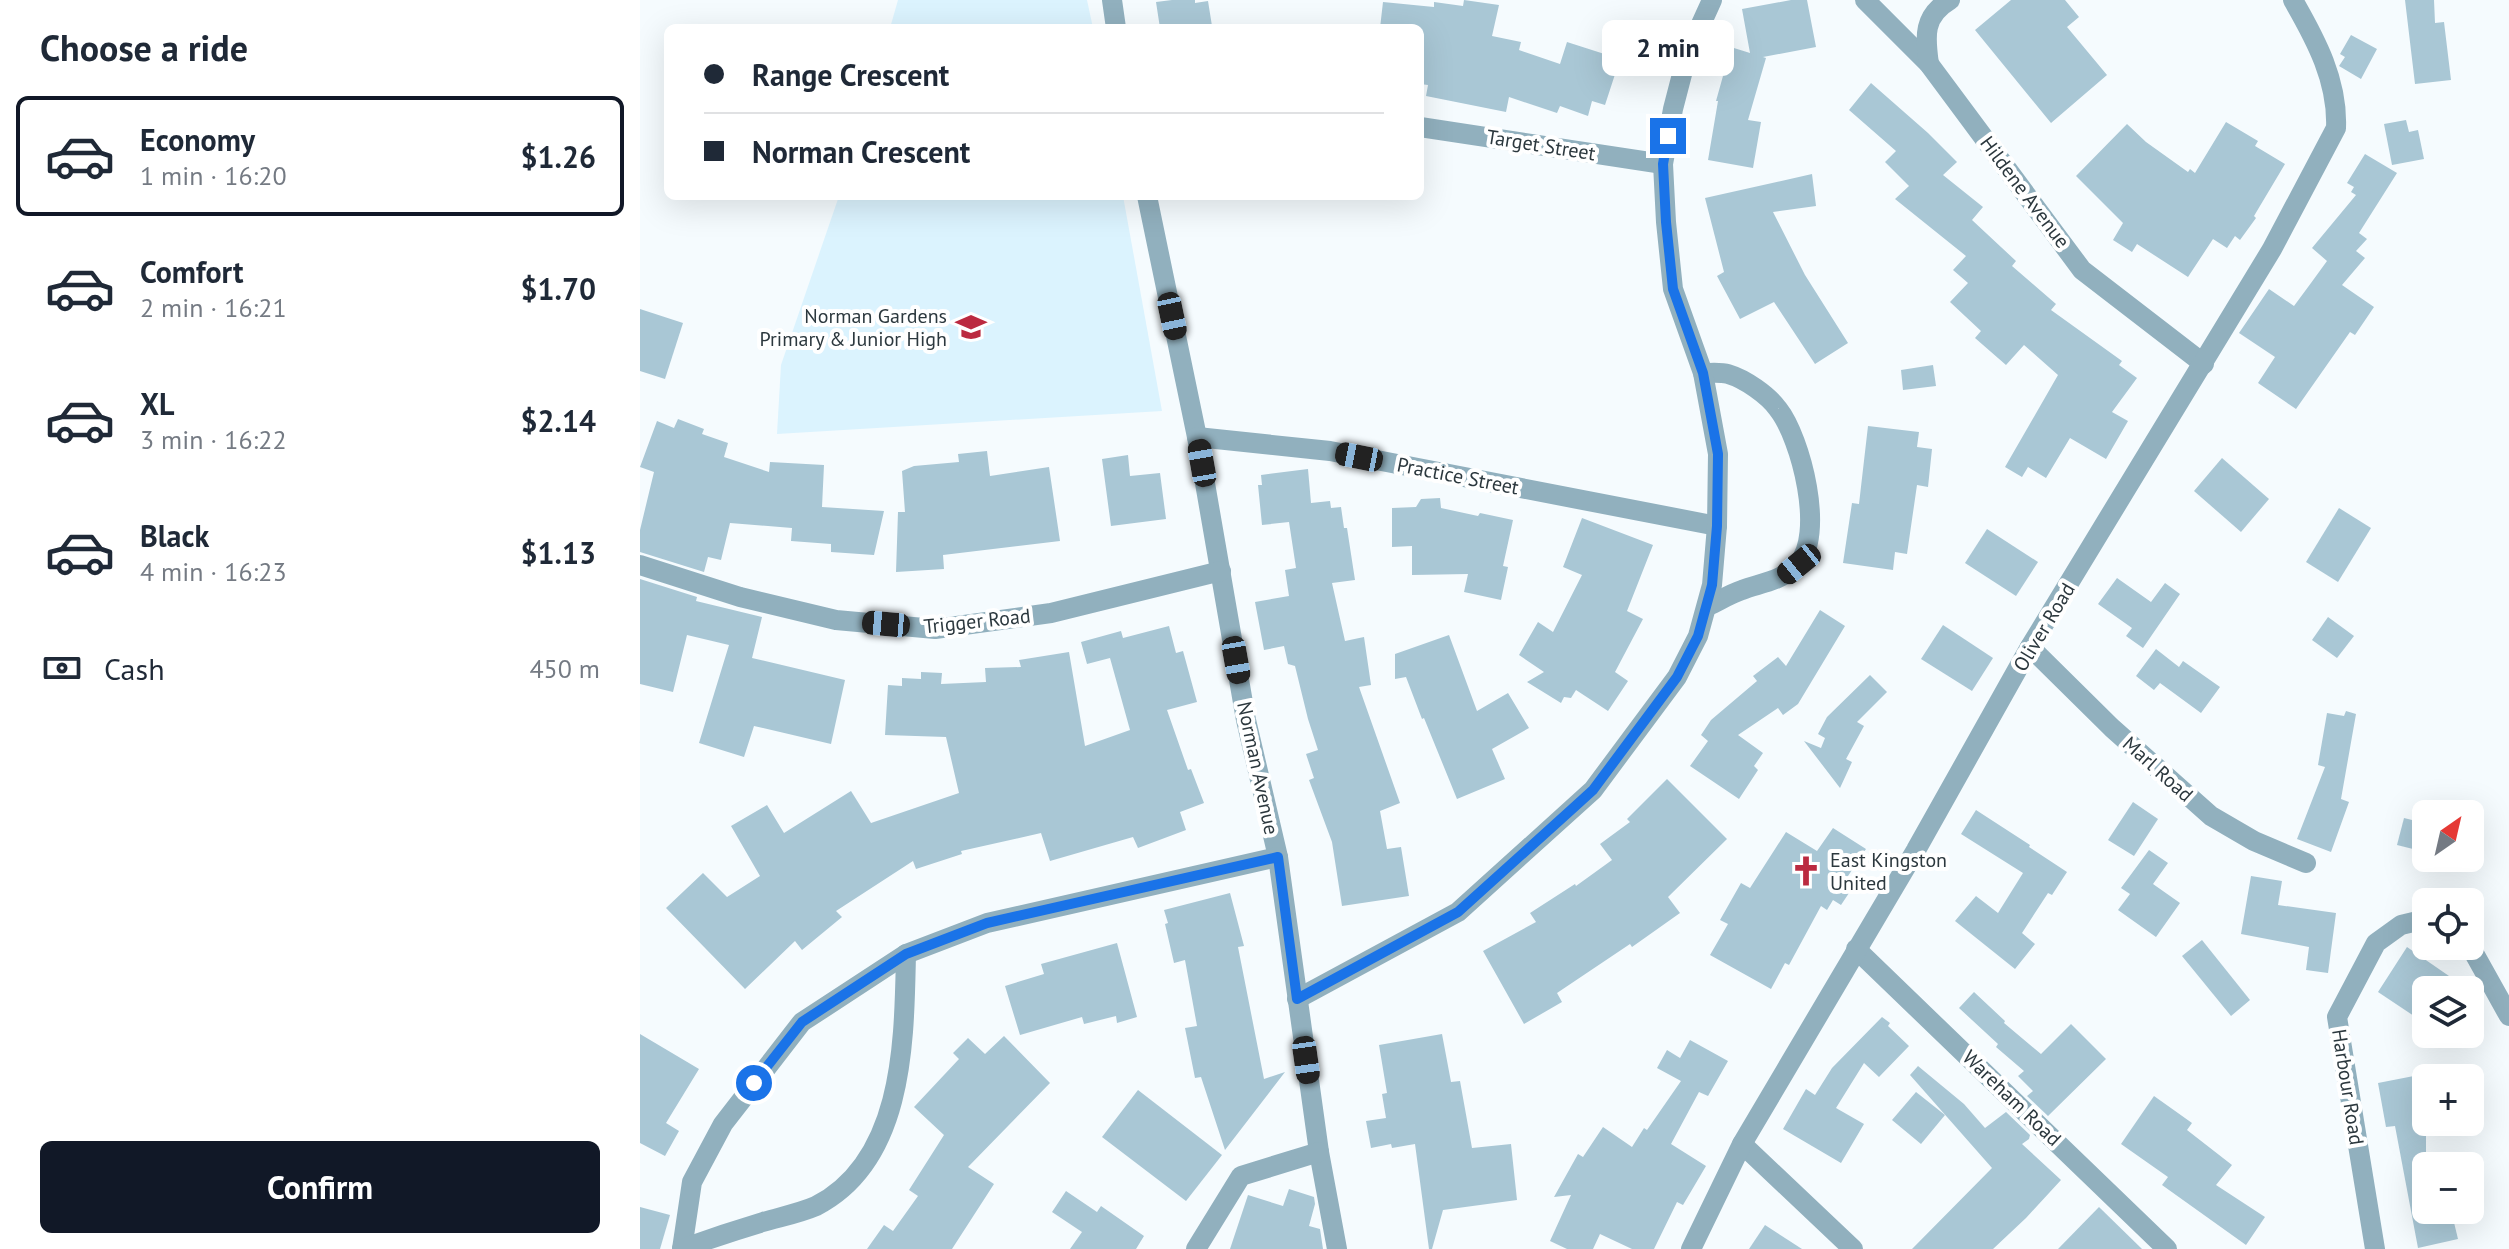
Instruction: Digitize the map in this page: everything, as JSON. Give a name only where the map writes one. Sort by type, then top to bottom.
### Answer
[{"type":"street","points":[[1112,0],[1115,24]]},
{"type":"street","points":[[1297,999],[1458,912],[1593,790],[1677,677],[1698,636],[1708,606],[1717,526],[1718,454],[1703,373],[1673,289],[1663,164],[1687,55],[1712,0]]},
{"type":"street","name":"Hildene Avenue","points":[[1865,0],[1929,64],[2082,270],[2204,364]]},
{"type":"street","points":[[1929,64],[1925,34],[1937,8],[1950,0]]},
{"type":"street","name":"Oliver Road","points":[[1691,1249],[1742,1144],[1916,850],[2030,647],[2272,249],[2336,128],[2337,106],[2330,79],[2317,41],[2293,0]]},
{"type":"street","name":"Target Street","points":[[1424,128],[1663,164]]},
{"type":"street","name":"Norman Avenue","points":[[1148,200],[1197,437],[1246,720],[1278,857],[1319,1152],[1337,1249]]},
{"type":"street","points":[[1703,373],[1728,374],[1754,387],[1778,407],[1794,435],[1811,526],[1808,546],[1799,564],[1783,577],[1708,606]]},
{"type":"street","name":"Practice Street","points":[[1197,437],[1330,451],[1717,526]]},
{"type":"street","name":"Trigger Road","points":[[640,565],[740,597],[836,620],[935,629],[1051,613],[1221,571]]},
{"type":"street","name":"Marl Road","points":[[2030,647],[2112,728],[2211,816],[2254,841],[2306,863]]},
{"type":"street","points":[[906,954],[904,1030],[899,1071],[882,1132],[867,1160],[841,1189],[814,1206],[682,1249],[692,1182],[731,1113],[802,1022],[906,954],[987,923],[1278,857]]},
{"type":"street","name":"Harbour Road","points":[[2374,1248],[2337,1017],[2376,943],[2401,925],[2412,922]]},
{"type":"street","name":"Wareham Road","points":[[1856,949],[2163,1247]]},
{"type":"street","points":[[2478,960],[2509,1016]]},
{"type":"street","points":[[1742,1144],[1853,1249]]},
{"type":"street","points":[[1196,1249],[1241,1176],[1319,1152]]},
{"type":"shaded area","points":[[898,0],[1087,0],[1092,24],[891,24]]},
{"type":"shaded area","name":"Norman Gardens Primary & Junior High","points":[[838,200],[1124,200],[1162,411],[777,434],[781,365]]},
{"type":"building","points":[[1464,0],[1499,5],[1492,36],[1521,42],[1519,50],[1560,64],[1567,42],[1620,59],[1605,105],[1592,101],[1588,116],[1560,106],[1557,113],[1509,97],[1506,112],[1426,96],[1424,24],[1380,24],[1383,2],[1434,7],[1434,2],[1463,6]]},
{"type":"building","points":[[1807,0],[1816,47],[1763,57],[1766,58],[1748,120],[1761,122],[1753,168],[1708,160],[1716,101],[1723,76],[1712,72],[1721,44],[1750,53],[1742,9]]},
{"type":"building","points":[[2011,0],[2065,0],[2079,17],[2067,27],[2107,75],[2051,123],[1975,30]]},
{"type":"building","points":[[2405,0],[2434,0],[2435,23],[2444,22],[2451,80],[2415,84]]},
{"type":"building","points":[[1208,1],[1212,24],[1159,24],[1156,2]]},
{"type":"building","points":[[2351,35],[2377,49],[2361,79],[2339,66],[2345,57],[2340,54]]},
{"type":"building","points":[[1871,83],[1957,162],[1943,175],[1983,207],[1972,220],[2016,261],[2012,266],[2056,304],[2051,310],[2122,361],[2119,365],[2137,378],[2112,412],[2128,421],[2106,459],[2070,438],[2046,478],[2028,467],[2022,477],[2005,467],[2058,375],[2024,345],[2006,365],[1975,338],[1981,331],[1950,302],[1968,283],[1953,270],[1966,256],[1895,199],[1909,186],[1885,162],[1896,151],[1849,110]]},
{"type":"building","points":[[2406,120],[2409,132],[2418,130],[2424,159],[2392,165],[2384,124]]},
{"type":"building","points":[[2226,122],[2258,141],[2255,146],[2285,164],[2254,216],[2256,218],[2240,240],[2235,236],[2227,248],[2213,239],[2188,277],[2137,244],[2132,252],[2113,240],[2123,223],[2076,176],[2127,124],[2146,142],[2188,172],[2190,169],[2195,173]]},
{"type":"building","points":[[2365,154],[2397,173],[2359,233],[2367,239],[2356,251],[2365,258],[2342,285],[2374,307],[2355,335],[2350,332],[2296,409],[2258,383],[2275,357],[2239,333],[2269,289],[2294,306],[2327,261],[2312,248],[2356,195],[2351,192],[2354,187],[2347,183]]},
{"type":"building","points":[[1812,174],[1816,206],[1773,212],[1805,275],[1848,343],[1815,364],[1774,302],[1740,319],[1717,276],[1724,272],[1705,198]]},
{"type":"building","points":[[640,309],[683,323],[665,379],[640,371]]},
{"type":"building","points":[[1933,365],[1936,386],[1903,390],[1901,370]]},
{"type":"building","points":[[678,419],[704,429],[702,434],[728,443],[724,457],[769,472],[770,462],[824,465],[822,507],[884,511],[874,555],[831,552],[831,544],[791,541],[792,528],[730,523],[721,560],[708,557],[704,572],[640,552],[640,530],[654,472],[640,467],[657,421],[674,428]]},
{"type":"building","points":[[1868,426],[1919,432],[1917,447],[1932,449],[1928,487],[1917,485],[1907,554],[1895,552],[1893,570],[1843,563],[1852,503],[1859,504]]},
{"type":"building","points":[[987,451],[990,476],[1049,467],[1060,541],[943,555],[944,569],[896,572],[898,512],[905,512],[902,471],[914,466],[959,462],[958,454]]},
{"type":"building","points":[[1128,455],[1130,476],[1160,473],[1166,519],[1111,526],[1102,459]]},
{"type":"building","points":[[2222,458],[2269,499],[2241,532],[2194,491]]},
{"type":"building","points":[[1308,469],[1311,503],[1330,501],[1331,508],[1341,507],[1344,528],[1347,528],[1355,580],[1332,583],[1345,641],[1364,637],[1371,685],[1359,687],[1400,803],[1380,811],[1387,849],[1401,847],[1409,896],[1342,906],[1332,842],[1309,780],[1314,778],[1306,754],[1318,750],[1295,666],[1288,664],[1284,646],[1264,650],[1255,602],[1289,596],[1285,570],[1296,568],[1289,522],[1262,525],[1258,485],[1262,485],[1261,475]]},
{"type":"building","points":[[1440,498],[1441,508],[1513,520],[1503,566],[1508,567],[1501,600],[1464,592],[1468,574],[1412,575],[1412,546],[1392,547],[1392,508],[1416,507],[1421,499]]},
{"type":"building","points":[[2339,508],[2371,528],[2338,582],[2306,562]]},
{"type":"building","points":[[1582,518],[1653,545],[1627,611],[1643,619],[1615,672],[1628,681],[1608,711],[1576,690],[1571,698],[1564,697],[1561,703],[1527,682],[1544,672],[1519,655],[1538,622],[1553,632],[1582,575],[1563,567]]},
{"type":"building","points":[[1987,529],[2038,562],[2016,596],[1965,563]]},
{"type":"building","points":[[2117,578],[2151,602],[2165,583],[2180,594],[2143,648],[2126,636],[2132,628],[2098,604]]},
{"type":"building","points":[[640,579],[697,597],[696,601],[762,617],[752,658],[845,680],[831,744],[754,726],[744,757],[699,743],[729,645],[687,635],[673,692],[640,684]]},
{"type":"building","points":[[1820,610],[1845,626],[1798,704],[1783,715],[1778,708],[1738,735],[1763,753],[1754,766],[1758,770],[1739,799],[1690,766],[1708,741],[1701,735],[1711,720],[1757,681],[1753,676],[1778,657],[1786,666]]},
{"type":"building","points":[[2328,617],[2354,636],[2337,658],[2312,640]]},
{"type":"building","points":[[1943,625],[1993,658],[1972,691],[1921,659]]},
{"type":"building","points":[[1169,626],[1176,653],[1183,651],[1197,702],[1167,710],[1188,770],[1191,769],[1204,803],[1180,812],[1186,830],[1138,848],[1133,837],[1050,861],[1041,833],[961,851],[962,854],[916,869],[913,861],[836,911],[842,917],[802,950],[795,941],[745,989],[666,908],[703,873],[727,897],[760,876],[731,826],[767,805],[784,833],[851,791],[871,823],[959,793],[946,737],[885,735],[888,685],[902,686],[902,678],[921,679],[921,672],[942,673],[941,684],[986,682],[985,668],[1021,667],[1019,660],[1069,652],[1085,746],[1130,730],[1110,658],[1087,664],[1081,642],[1121,631],[1123,638]]},
{"type":"building","points":[[1449,635],[1477,711],[1508,693],[1529,728],[1492,749],[1505,779],[1457,799],[1406,677],[1395,679],[1395,654]]},
{"type":"building","points":[[2156,649],[2179,667],[2183,661],[2220,687],[2201,713],[2160,683],[2154,690],[2136,676]]},
{"type":"building","points":[[1870,675],[1887,692],[1857,722],[1864,726],[1846,759],[1852,762],[1840,788],[1804,741],[1821,748],[1825,738],[1818,734],[1827,717]]},
{"type":"building","points":[[2346,711],[2356,714],[2341,799],[2349,802],[2331,852],[2297,839],[2325,767],[2318,765],[2327,713],[2344,716]]},
{"type":"building","points":[[1667,779],[1727,839],[1668,897],[1680,913],[1557,993],[1562,1002],[1524,1024],[1483,951],[1536,922],[1530,913],[1612,860],[1600,844],[1630,822],[1627,819]]},
{"type":"building","points":[[2133,802],[2158,819],[2134,856],[2108,840]]},
{"type":"building","points":[[1976,810],[2067,872],[2052,895],[2048,893],[2022,933],[2035,944],[2015,969],[1955,921],[1976,896],[1998,913],[2023,873],[1961,834]]},
{"type":"building","points":[[2404,818],[2412,820],[2412,849],[2397,845]]},
{"type":"building","points":[[1833,828],[1866,849],[1846,879],[1855,884],[1841,905],[1833,900],[1827,910],[1821,906],[1789,965],[1785,963],[1771,989],[1710,955],[1728,924],[1720,920],[1741,883],[1750,888],[1786,832],[1817,851]]},
{"type":"building","points":[[2149,850],[2168,863],[2153,884],[2180,903],[2156,937],[2118,910],[2130,894],[2121,888]]},
{"type":"building","points":[[2251,876],[2282,881],[2278,905],[2336,913],[2328,973],[2306,970],[2309,947],[2241,934]]},
{"type":"building","points":[[1230,893],[1244,946],[1238,947],[1264,1079],[1285,1072],[1225,1150],[1201,1077],[1195,1078],[1185,1028],[1197,1026],[1185,960],[1174,963],[1164,910]]},
{"type":"building","points":[[2202,940],[2250,1000],[2231,1016],[2182,956]]},
{"type":"building","points":[[1117,943],[1137,1017],[1117,1023],[1116,1016],[1084,1024],[1082,1017],[1020,1035],[1005,986],[1044,974],[1041,964]]},
{"type":"building","points":[[2407,947],[2412,950],[2412,960],[2426,960],[2449,976],[2412,976],[2412,1015],[2378,992]]},
{"type":"building","points":[[1974,992],[2041,1054],[2071,1024],[2106,1059],[2048,1116],[2027,1096],[2033,1091],[2018,1076],[2024,1071],[1959,1008]]},
{"type":"building","points":[[1882,1017],[1909,1046],[1879,1077],[1864,1063],[1836,1108],[1864,1124],[1841,1163],[1783,1129],[1806,1089],[1815,1095],[1832,1068]]},
{"type":"building","points":[[640,1034],[699,1069],[666,1123],[679,1131],[665,1156],[640,1143]]},
{"type":"building","points":[[1442,1034],[1451,1082],[1460,1081],[1472,1148],[1511,1144],[1517,1200],[1443,1210],[1432,1249],[1429,1249],[1415,1144],[1371,1148],[1366,1121],[1386,1118],[1382,1094],[1387,1093],[1379,1045]]},
{"type":"building","points":[[1004,1036],[1050,1083],[968,1167],[994,1184],[952,1249],[867,1249],[884,1225],[893,1231],[918,1196],[909,1190],[944,1135],[914,1107],[959,1059],[953,1053],[968,1038],[985,1054]]},
{"type":"building","points":[[1690,1040],[1728,1061],[1708,1096],[1699,1092],[1671,1144],[1706,1166],[1683,1205],[1677,1202],[1654,1249],[1632,1249],[1600,1234],[1593,1249],[1567,1249],[1550,1241],[1571,1195],[1554,1197],[1578,1154],[1583,1157],[1603,1127],[1632,1147],[1681,1081],[1657,1068],[1667,1050],[1680,1058]]},
{"type":"building","points":[[1918,1066],[1964,1104],[1985,1128],[2006,1112],[2030,1135],[2022,1144],[2061,1180],[1993,1249],[1912,1249],[1992,1168],[1910,1075]]},
{"type":"building","points":[[2412,1076],[2412,1136],[2426,1136],[2426,1152],[2412,1152],[2412,1216],[2395,1126],[2386,1127],[2378,1083]]},
{"type":"building","points":[[1138,1090],[1222,1155],[1186,1201],[1102,1137]]},
{"type":"building","points":[[1916,1092],[1945,1115],[1921,1144],[1892,1120]]},
{"type":"building","points":[[2154,1096],[2192,1123],[2187,1130],[2232,1165],[2216,1185],[2265,1217],[2246,1245],[2162,1185],[2168,1177],[2121,1144]]},
{"type":"building","points":[[1289,1189],[1314,1197],[1309,1226],[1320,1229],[1323,1249],[1230,1249],[1248,1195],[1283,1206]]},
{"type":"building","points":[[1066,1191],[1097,1212],[1101,1206],[1144,1236],[1136,1249],[1070,1249],[1082,1232],[1052,1212]]},
{"type":"building","points":[[640,1207],[670,1215],[660,1249],[640,1249]]},
{"type":"building","points":[[2099,1207],[2142,1249],[2058,1249]]},
{"type":"building","points":[[2413,1224],[2454,1224],[2458,1239],[2418,1248]]},
{"type":"building","points":[[1765,1225],[1802,1249],[1749,1249]]},
{"type":"place","name":"Norman Gardens Primary & Junior High","points":[[971,327]]},
{"type":"place","name":"East Kingston United","points":[[1806,871]]},
{"type":"route","points":[[754,1083],[802,1022],[906,954],[987,923],[1278,857],[1297,999],[1458,912],[1593,790],[1677,677],[1698,636],[1712,585],[1718,454],[1703,373],[1673,289],[1663,164],[1668,136]]}]
